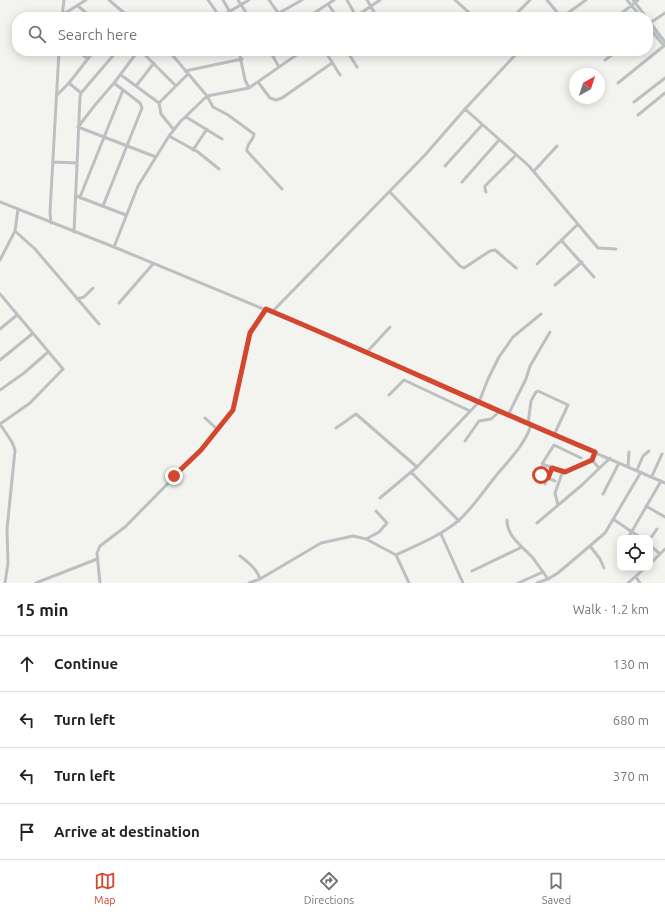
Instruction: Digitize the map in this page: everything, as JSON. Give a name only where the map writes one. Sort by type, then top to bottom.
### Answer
[{"type":"street","points":[[62,12],[64,0]]},
{"type":"street","points":[[68,12],[86,0]]},
{"type":"street","points":[[109,0],[123,12]]},
{"type":"street","points":[[208,0],[217,12]]},
{"type":"street","points":[[223,0],[230,12],[249,0]]},
{"type":"street","points":[[238,0],[246,12]]},
{"type":"street","points":[[269,0],[277,12]]},
{"type":"street","points":[[280,12],[302,0]]},
{"type":"street","points":[[316,12],[334,0]]},
{"type":"street","points":[[347,0],[353,12]]},
{"type":"street","points":[[368,0],[374,12]]},
{"type":"street","points":[[363,12],[380,0]]},
{"type":"street","points":[[455,0],[468,12]]},
{"type":"street","points":[[519,12],[530,0]]},
{"type":"street","points":[[547,0],[558,12]]},
{"type":"street","points":[[569,12],[586,0]]},
{"type":"street","points":[[627,0],[637,12]]},
{"type":"street","points":[[623,12],[635,1],[643,12]]},
{"type":"street","points":[[328,4],[334,12]]},
{"type":"street","points":[[78,6],[86,12]]},
{"type":"street","points":[[653,22],[665,12]]},
{"type":"street","points":[[653,30],[665,45],[653,55]]},
{"type":"street","points":[[51,223],[59,56]]},
{"type":"street","points":[[84,56],[88,59]]},
{"type":"street","points":[[56,95],[69,83],[90,56]]},
{"type":"street","points":[[74,232],[79,101],[81,93],[113,56]]},
{"type":"street","points":[[78,127],[94,105],[121,75],[134,56]]},
{"type":"street","points":[[143,56],[154,63],[176,86]]},
{"type":"street","points":[[173,56],[207,96],[213,107],[228,115],[254,134],[254,137],[247,146],[247,150],[282,189]]},
{"type":"street","points":[[241,56],[244,76],[249,88]]},
{"type":"street","points":[[273,56],[279,67]]},
{"type":"street","points":[[114,248],[138,186],[169,136],[186,117],[207,96],[249,88],[295,56]]},
{"type":"street","points":[[328,56],[340,75]]},
{"type":"street","points":[[350,56],[358,67]]},
{"type":"street","points":[[272,312],[425,155],[514,56]]},
{"type":"street","points":[[606,60],[611,56]]},
{"type":"street","points":[[618,83],[651,56]]},
{"type":"street","points":[[159,103],[187,73],[242,59]]},
{"type":"street","points":[[136,86],[154,63]]},
{"type":"street","points":[[258,82],[270,98],[273,100],[279,100],[332,63]]},
{"type":"street","points":[[121,75],[159,103],[162,114],[174,130]]},
{"type":"street","points":[[634,102],[665,78]]},
{"type":"street","points":[[69,83],[81,93]]},
{"type":"street","points":[[103,206],[142,108],[140,103],[114,83]]},
{"type":"street","points":[[80,197],[123,90]]},
{"type":"street","points":[[638,116],[665,94]]},
{"type":"street","points":[[465,109],[534,171],[598,248],[616,249]]},
{"type":"street","points":[[186,117],[222,139]]},
{"type":"street","points":[[445,166],[482,125]]},
{"type":"street","points":[[78,127],[156,157]]},
{"type":"street","points":[[193,150],[207,129]]},
{"type":"street","points":[[169,136],[193,150],[219,169]]},
{"type":"street","points":[[462,182],[499,140]]},
{"type":"street","points":[[534,171],[557,146]]},
{"type":"street","points":[[486,192],[485,186],[516,155]]},
{"type":"street","points":[[53,162],[77,163]]},
{"type":"street","points":[[390,192],[464,268],[490,251],[495,250],[516,268]]},
{"type":"street","points":[[76,196],[126,215]]},
{"type":"street","points":[[0,202],[266,309],[554,435],[652,476],[665,483]]},
{"type":"street","points":[[0,260],[15,230],[18,209]]},
{"type":"street","points":[[537,264],[578,224]]},
{"type":"street","points":[[15,230],[34,249],[99,324]]},
{"type":"street","points":[[561,240],[594,277]]},
{"type":"street","points":[[555,286],[582,262]]},
{"type":"street","points":[[119,303],[153,264]]},
{"type":"street","points":[[78,299],[84,297],[92,288]]},
{"type":"street","points":[[0,294],[63,370],[30,403],[0,424],[12,442],[15,450],[7,529],[8,563],[5,583]]},
{"type":"street","points":[[100,583],[97,553],[100,546],[125,527],[201,450],[233,410],[250,333],[266,309]]},
{"type":"street","points":[[380,498],[417,467],[479,402],[499,357],[513,337],[542,314]]},
{"type":"street","points":[[0,329],[17,315]]},
{"type":"street","points":[[367,352],[390,327]]},
{"type":"street","points":[[508,415],[526,379],[530,366],[550,332]]},
{"type":"street","points":[[0,360],[32,334]]},
{"type":"street","points":[[0,390],[24,373],[48,352]]},
{"type":"street","points":[[389,394],[404,380],[470,411]]},
{"type":"street","points":[[396,555],[441,534],[458,521],[478,498],[529,434],[532,398],[536,392],[568,406],[554,435]]},
{"type":"street","points":[[465,441],[479,421],[491,419],[500,411]]},
{"type":"street","points":[[336,428],[356,414],[417,467]]},
{"type":"street","points":[[205,418],[218,430]]},
{"type":"street","points":[[582,458],[554,445],[542,464],[565,472],[592,460],[595,452]]},
{"type":"street","points":[[637,470],[643,456],[649,451]]},
{"type":"street","points":[[628,466],[629,452]]},
{"type":"street","points":[[652,476],[662,454]]},
{"type":"street","points":[[537,523],[582,485],[610,458]]},
{"type":"street","points":[[592,460],[599,468]]},
{"type":"street","points":[[603,494],[619,463]]},
{"type":"street","points":[[545,484],[552,468]]},
{"type":"street","points":[[410,472],[458,521]]},
{"type":"street","points":[[558,505],[555,493],[564,472]]},
{"type":"street","points":[[537,583],[558,573],[604,533],[641,472]]},
{"type":"street","points":[[541,475],[555,481]]},
{"type":"street","points":[[630,535],[661,481]]},
{"type":"street","points":[[646,506],[665,517]]},
{"type":"street","points":[[366,539],[379,532],[387,523],[376,511]]},
{"type":"street","points":[[613,519],[637,535]]},
{"type":"street","points":[[507,520],[507,527],[517,542],[533,558],[548,579]]},
{"type":"street","points":[[653,535],[657,529]]},
{"type":"street","points":[[441,534],[463,583]]},
{"type":"street","points":[[249,583],[260,579],[321,543],[353,536],[366,539],[396,555],[409,583]]},
{"type":"street","points":[[590,546],[604,568]]},
{"type":"street","points":[[472,571],[522,547]]},
{"type":"street","points":[[653,548],[660,554]]},
{"type":"street","points":[[653,561],[665,549]]},
{"type":"street","points":[[240,556],[249,563],[260,579]]},
{"type":"street","points":[[36,583],[97,559]]},
{"type":"street","points":[[628,583],[642,571]]},
{"type":"street","points":[[518,583],[543,572]]},
{"type":"street","points":[[636,577],[640,583]]},
{"type":"route","points":[[174,476],[201,450],[233,410],[248,338],[252,329],[266,309],[595,452],[592,460],[565,472],[552,468],[548,478],[541,475]]}]
